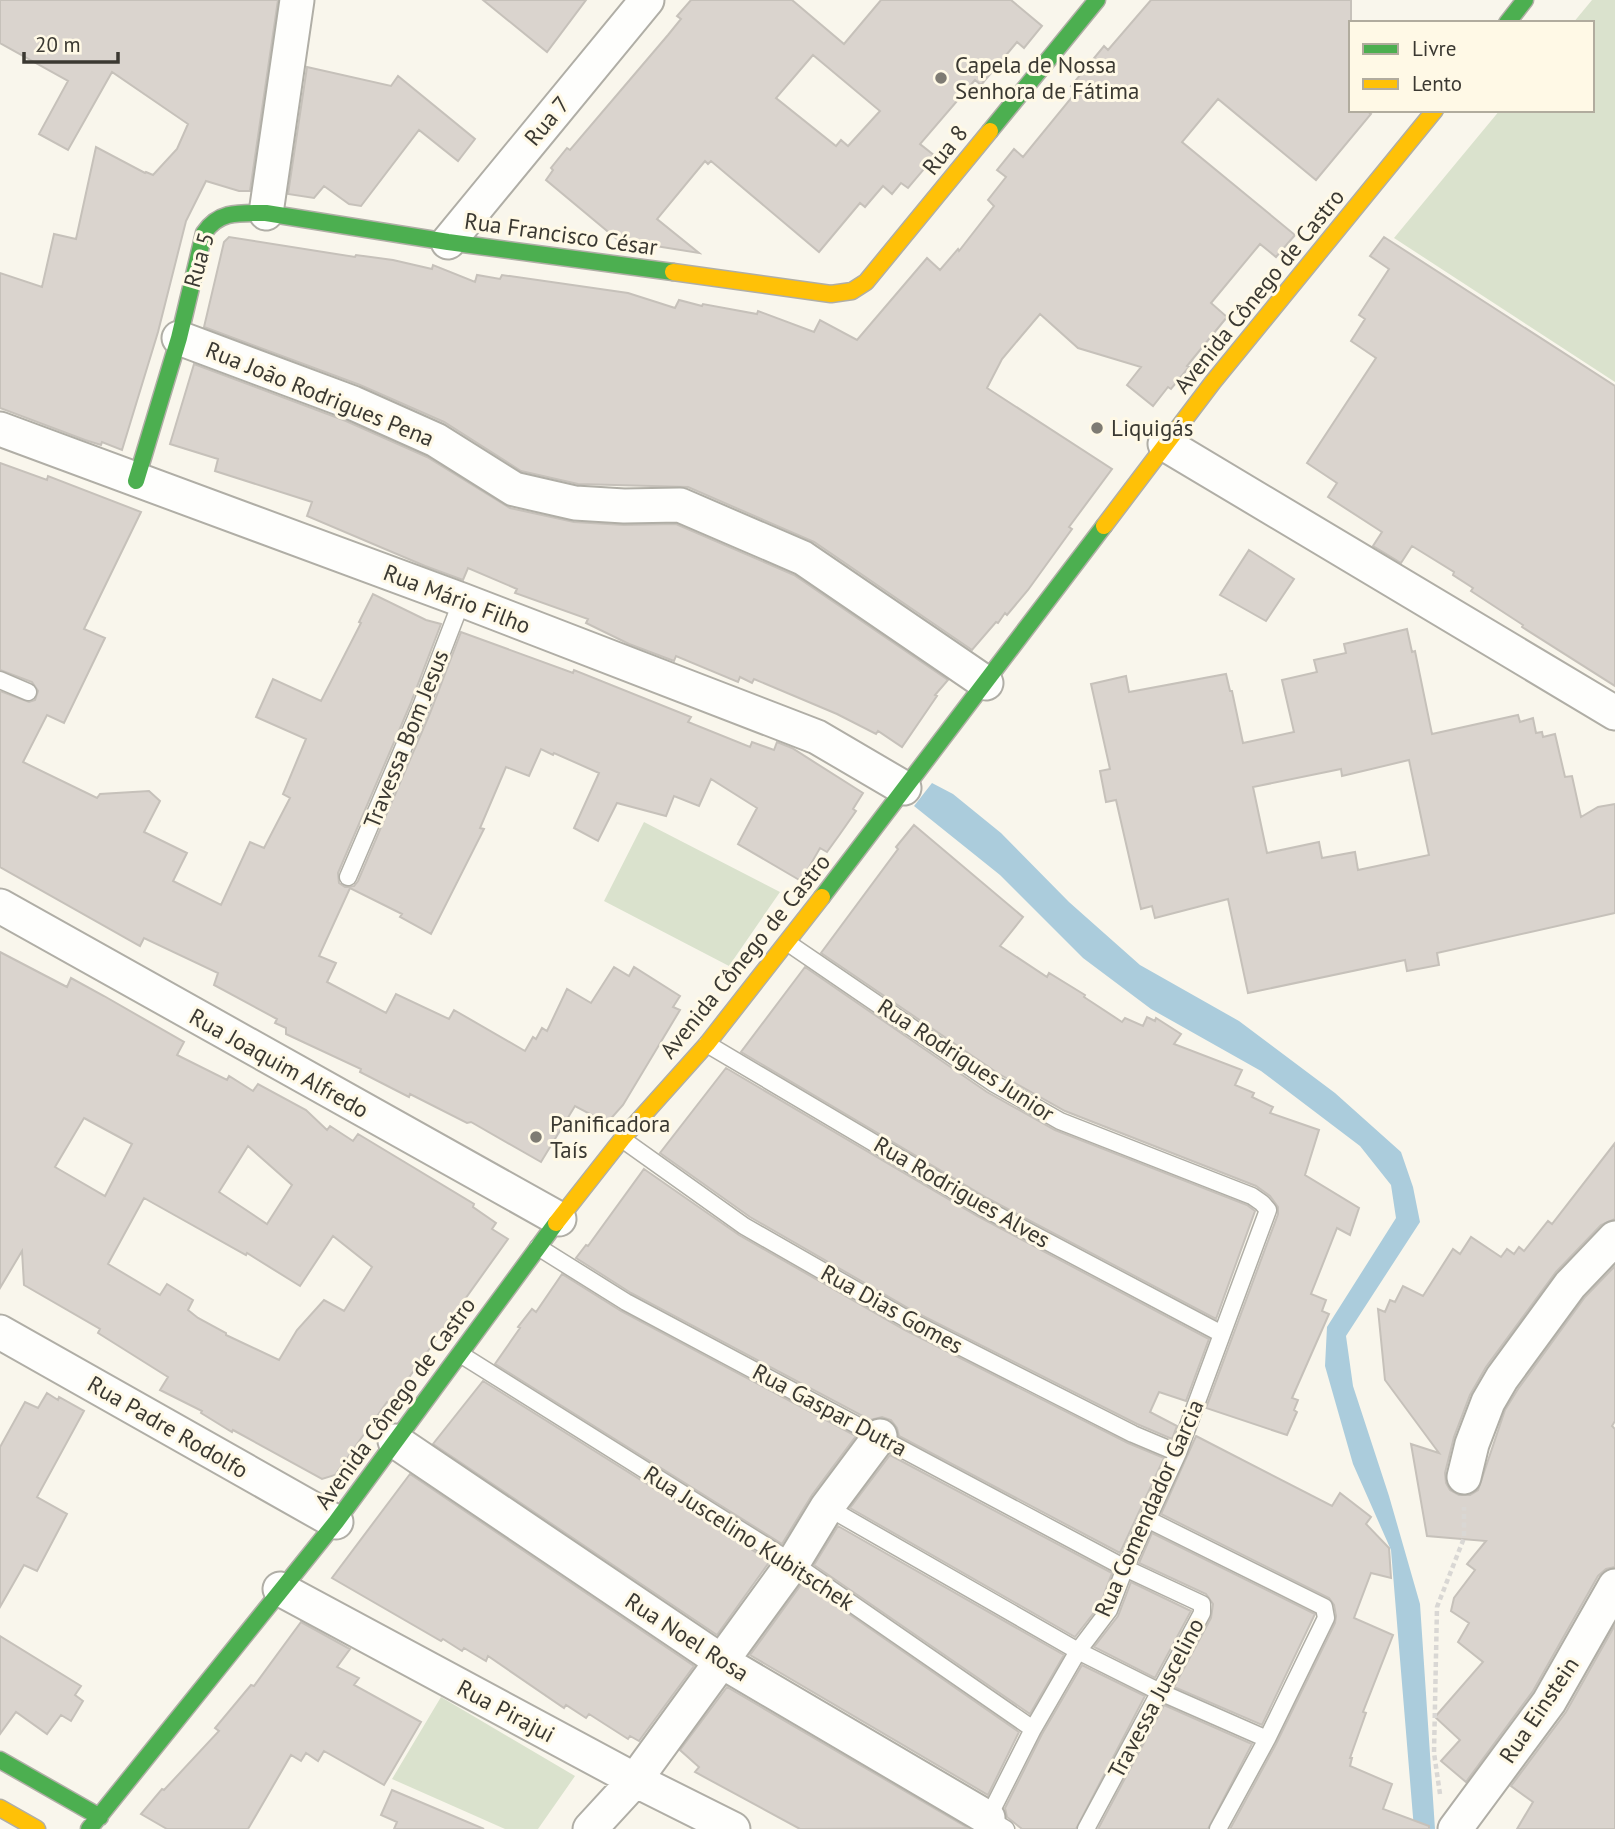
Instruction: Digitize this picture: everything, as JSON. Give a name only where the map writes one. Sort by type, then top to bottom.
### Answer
[{"type":"main road","name":"Rua 8","points":[[850,292],[866,282],[1097,0]]},
{"type":"main road","points":[[1509,21],[1525,0]]},
{"type":"main road","name":"Avenida Cônego de Castro","points":[[94,1823],[336,1522],[538,1247],[622,1139],[707,1044],[788,943],[1213,382],[1433,112]]},
{"type":"main road","name":"Rua Francisco César","points":[[266,213],[448,242],[838,295],[850,292]]},
{"type":"main road","name":"Rua 5","points":[[136,481],[178,338],[204,233],[210,222],[221,216],[266,213]]},
{"type":"main road","points":[[0,1760],[94,1823]]},
{"type":"main road","points":[[0,1808],[37,1829]]},
{"type":"street","points":[[266,213],[297,0]]},
{"type":"street","name":"Rua 7","points":[[448,242],[647,0]]},
{"type":"street","name":"Rua João Rodrigues Pena","points":[[178,338],[353,403],[436,440],[514,489],[575,503],[680,505],[803,558],[986,683]]},
{"type":"street","name":"Rua Mário Filho","points":[[0,429],[462,600],[817,737],[904,788]]},
{"type":"street","points":[[1165,444],[1615,713]]},
{"type":"street","name":"Rua Joaquim Alfredo","points":[[0,906],[559,1219]]},
{"type":"street","points":[[1464,1477],[1472,1444],[1488,1402],[1502,1378],[1570,1285],[1615,1238]]},
{"type":"street","name":"Rua Padre Rodolfo","points":[[0,1332],[336,1522]]},
{"type":"street","points":[[590,1829],[635,1780],[793,1563],[827,1507],[880,1436]]},
{"type":"street","name":"Rua Noel Rosa","points":[[395,1441],[721,1661],[992,1825]]},
{"type":"street","name":"Rua Einstein","points":[[1448,1816],[1549,1702],[1615,1586]]},
{"type":"street","name":"Rua Pirajui","points":[[280,1589],[635,1780],[733,1829]]},
{"type":"lane","name":"Travessa Bom Jesus","points":[[348,877],[420,709],[462,600]]},
{"type":"lane","points":[[0,680],[28,692]]},
{"type":"lane","name":"Rua Rodrigues Junior","points":[[788,943],[993,1083],[1060,1121],[1252,1196],[1268,1210]]},
{"type":"lane","name":"Rua Rodrigues Alves","points":[[707,1044],[982,1207],[1220,1333]]},
{"type":"lane","name":"Rua Dias Gomes","points":[[622,1139],[744,1226],[910,1321],[1133,1434],[1178,1453]]},
{"type":"lane","name":"Rua Comendador Garcia","points":[[992,1825],[1033,1729],[1078,1651],[1109,1610],[1125,1568],[1178,1453],[1220,1333],[1268,1210]]},
{"type":"lane","name":"Rua Gaspar Dutra","points":[[538,1247],[626,1302],[1125,1568]]},
{"type":"lane","name":"Rua Juscelino Kubitschek","points":[[460,1354],[793,1563],[1033,1729]]},
{"type":"lane","points":[[827,1507],[1078,1651],[1160,1692],[1266,1739]]},
{"type":"lane","points":[[1147,1519],[1324,1607],[1326,1618],[1219,1829]]},
{"type":"lane","name":"Travessa Juscelino","points":[[1086,1829],[1203,1607],[1200,1603],[1125,1568]]},
{"type":"path","points":[[1448,1816],[1434,1754],[1437,1607],[1464,1538],[1464,1477]]},
{"type":"green space","points":[[1592,0],[1615,0],[1615,382],[1394,238],[1498,112],[1594,112],[1594,21],[1575,21]]},
{"type":"green space","points":[[644,822],[780,892],[729,966],[604,901]]},
{"type":"green space","points":[[441,1697],[575,1776],[538,1829],[505,1829],[392,1779]]},
{"type":"water","points":[[932,783],[953,794],[1001,833],[1069,902],[1140,965],[1239,1021],[1335,1093],[1401,1152],[1413,1187],[1420,1222],[1346,1336],[1353,1386],[1420,1604],[1435,1829],[1414,1829],[1391,1550],[1353,1464],[1325,1366],[1327,1327],[1396,1218],[1391,1185],[1360,1146],[1261,1071],[1151,1009],[1083,958],[1000,875],[914,806]]},
{"type":"building","points":[[0,0],[278,0],[250,191],[239,191],[206,181],[186,221],[158,332],[122,450],[102,442],[101,445],[85,440],[0,408],[0,273],[42,287],[54,234],[76,239],[96,147],[153,175],[177,149],[188,124],[112,72],[68,150],[39,134],[68,81],[0,43]]},
{"type":"building","points":[[483,0],[586,0],[547,52]]},
{"type":"building","points":[[691,0],[792,0],[844,44],[881,0],[1011,0],[1042,26],[1024,48],[1017,42],[981,85],[975,80],[920,144],[935,156],[908,188],[901,183],[892,194],[883,186],[865,207],[860,203],[819,252],[711,161],[708,164],[705,161],[657,219],[699,253],[618,240],[546,180],[553,170],[551,168],[567,148],[570,150],[681,19],[677,16]],"holes":[[[813,55],[880,111],[848,146],[841,140],[836,146],[776,98]]]},
{"type":"building","points":[[1151,0],[1351,0],[1349,112],[1371,114],[1316,180],[1218,99],[1182,142],[1295,235],[1276,257],[1260,244],[1211,303],[1227,317],[1171,389],[1168,387],[1153,406],[1127,385],[1141,367],[1078,348],[1040,314],[1002,359],[987,388],[1112,469],[1069,527],[1072,529],[1028,590],[972,650],[814,542],[688,487],[578,484],[521,471],[444,422],[360,385],[204,327],[224,242],[229,237],[355,257],[393,260],[432,269],[433,265],[475,282],[477,275],[500,279],[502,275],[628,293],[675,308],[679,300],[757,314],[758,311],[814,332],[820,320],[857,340],[927,258],[940,270],[958,249],[959,251],[994,206],[988,200],[1006,177],[997,170],[1014,149],[1023,157],[1077,91],[1071,86],[1104,46],[1108,50]]},
{"type":"building","points":[[307,67],[391,86],[398,76],[475,139],[458,161],[419,130],[361,206],[349,204],[324,186],[314,198],[288,194]]},
{"type":"building","points":[[1384,237],[1615,386],[1615,686],[1522,627],[1523,625],[1471,591],[1473,588],[1453,575],[1454,572],[1412,546],[1401,563],[1373,546],[1382,532],[1328,497],[1337,483],[1307,463],[1376,358],[1351,341],[1365,319],[1359,315],[1389,269],[1370,256]]},
{"type":"building","points":[[194,364],[346,421],[427,457],[510,508],[574,522],[676,524],[794,575],[948,680],[935,695],[937,696],[902,747],[878,731],[876,734],[837,714],[754,679],[752,683],[740,677],[738,682],[676,656],[674,661],[629,644],[586,623],[588,619],[515,593],[517,589],[468,568],[463,580],[425,566],[307,516],[312,502],[215,471],[218,459],[170,444]]},
{"type":"building","points":[[0,463],[47,480],[48,476],[141,512],[84,629],[105,638],[64,723],[47,715],[23,762],[97,798],[100,794],[149,791],[160,801],[144,832],[187,853],[173,881],[221,905],[250,842],[264,848],[290,798],[283,794],[306,739],[256,717],[273,679],[321,701],[373,594],[426,620],[441,624],[410,705],[338,873],[339,883],[345,887],[354,886],[358,881],[430,713],[461,632],[573,673],[574,670],[691,717],[688,722],[750,747],[752,742],[774,750],[777,742],[792,748],[863,793],[853,809],[856,811],[827,852],[820,848],[801,881],[738,844],[757,808],[711,779],[699,806],[674,796],[666,816],[617,803],[598,841],[574,828],[599,773],[541,749],[529,776],[506,767],[480,828],[484,829],[431,934],[400,917],[402,914],[350,888],[319,956],[336,963],[327,982],[386,1013],[396,994],[449,1019],[454,1010],[525,1051],[542,1028],[547,1031],[567,989],[591,1003],[614,967],[629,976],[634,967],[680,996],[673,1007],[680,1010],[623,1105],[607,1123],[575,1106],[541,1162],[471,1122],[467,1123],[410,1094],[409,1097],[360,1072],[361,1069],[286,1034],[286,1028],[275,1023],[277,1019],[214,985],[218,973],[144,938],[140,946],[0,867],[0,691],[29,702],[35,700],[38,691],[32,682],[0,670]]},
{"type":"building","points":[[1249,550],[1294,579],[1266,621],[1220,595]]},
{"type":"building","points":[[1407,629],[1412,652],[1415,651],[1432,734],[1518,715],[1520,722],[1533,718],[1536,733],[1542,732],[1543,737],[1555,734],[1565,777],[1572,776],[1581,817],[1598,807],[1615,804],[1615,913],[1437,953],[1439,965],[1407,971],[1405,960],[1248,993],[1228,899],[1155,918],[1152,906],[1141,909],[1116,800],[1106,802],[1100,771],[1110,769],[1091,684],[1126,676],[1129,692],[1226,674],[1243,743],[1294,732],[1282,680],[1317,672],[1314,660],[1346,653],[1344,644]],"holes":[[[1409,760],[1429,855],[1358,870],[1355,852],[1322,858],[1319,842],[1267,853],[1253,787],[1341,769],[1342,776]]]},
{"type":"building","points":[[914,825],[1023,917],[1000,946],[1047,977],[1049,973],[1085,995],[1084,997],[1122,1022],[1125,1018],[1143,1026],[1147,1017],[1155,1021],[1156,1018],[1181,1034],[1174,1044],[1242,1070],[1235,1085],[1254,1093],[1252,1097],[1273,1107],[1270,1113],[1319,1130],[1305,1175],[1359,1208],[1350,1235],[1337,1228],[1311,1294],[1326,1300],[1322,1311],[1329,1314],[1292,1398],[1298,1400],[1294,1410],[1297,1412],[1287,1435],[1206,1408],[1278,1214],[1278,1207],[1270,1196],[1256,1186],[1065,1111],[999,1074],[821,953]]},
{"type":"building","points":[[0,952],[67,987],[71,978],[184,1042],[177,1055],[227,1080],[229,1076],[253,1091],[258,1084],[306,1110],[327,1130],[330,1126],[353,1141],[358,1134],[474,1204],[473,1207],[496,1223],[492,1229],[508,1239],[390,1404],[387,1402],[335,1475],[322,1479],[233,1430],[232,1432],[201,1413],[202,1411],[160,1390],[168,1377],[98,1333],[100,1329],[24,1285],[22,1251],[0,1288]],"holes":[[[84,1118],[132,1144],[105,1196],[55,1167]],[[248,1146],[292,1185],[267,1224],[219,1192]],[[144,1198],[246,1255],[247,1253],[300,1286],[333,1236],[372,1267],[344,1311],[324,1300],[297,1330],[279,1360],[226,1335],[198,1318],[188,1310],[193,1300],[167,1284],[160,1295],[108,1264]]]},
{"type":"building","points":[[805,967],[987,1092],[1055,1130],[1247,1205],[1255,1211],[1216,1319],[987,1198],[741,1052]]},
{"type":"building","points":[[726,1068],[977,1216],[1209,1339],[1186,1401],[1159,1392],[1150,1412],[1177,1426],[1172,1439],[915,1312],[750,1217],[660,1153]]},
{"type":"building","points":[[1615,1143],[1615,1219],[1601,1225],[1556,1272],[1486,1367],[1470,1395],[1454,1437],[1445,1473],[1450,1490],[1459,1495],[1470,1495],[1478,1490],[1505,1410],[1585,1297],[1615,1266],[1615,1421],[1612,1426],[1615,1429],[1615,1567],[1606,1569],[1598,1576],[1533,1691],[1466,1782],[1441,1761],[1460,1740],[1435,1717],[1483,1662],[1458,1642],[1469,1623],[1451,1611],[1454,1598],[1475,1570],[1467,1564],[1486,1541],[1427,1536],[1411,1444],[1439,1453],[1385,1380],[1378,1309],[1385,1312],[1390,1300],[1395,1302],[1403,1286],[1423,1296],[1453,1249],[1460,1254],[1471,1237],[1501,1257],[1507,1249],[1514,1254],[1519,1247],[1524,1251],[1548,1221],[1552,1224]]},
{"type":"building","points":[[644,1169],[739,1235],[905,1330],[1128,1443],[1164,1458],[1120,1553],[899,1436],[891,1420],[882,1417],[870,1420],[631,1293],[576,1258],[586,1245],[588,1246]]},
{"type":"building","points":[[562,1274],[621,1311],[856,1436],[812,1495],[782,1544],[495,1364],[520,1328],[518,1327],[532,1309],[536,1312]]},
{"type":"building","points":[[483,1381],[770,1561],[717,1635],[433,1444]]},
{"type":"building","points":[[47,1393],[84,1411],[37,1497],[67,1514],[37,1571],[24,1565],[0,1607],[0,1447],[25,1402],[38,1408]]},
{"type":"building","points":[[1196,1436],[1332,1506],[1340,1493],[1371,1517],[1366,1524],[1389,1548],[1391,1578],[1371,1573],[1354,1618],[1393,1635],[1363,1712],[1366,1713],[1350,1758],[1350,1766],[1392,1784],[1383,1809],[1429,1826],[1429,1829],[1230,1829],[1276,1744],[1336,1616],[1334,1605],[1329,1598],[1161,1514]]},
{"type":"building","points":[[890,1455],[1112,1573],[1100,1605],[1075,1637],[850,1508]]},
{"type":"building","points":[[410,1474],[694,1666],[639,1741],[630,1736],[628,1739],[589,1714],[586,1718],[566,1705],[564,1708],[488,1656],[486,1661],[464,1648],[462,1651],[443,1639],[441,1641],[332,1578]]},
{"type":"building","points":[[838,1526],[1064,1655],[1030,1714],[814,1565]]},
{"type":"building","points":[[1152,1533],[1315,1614],[1262,1725],[1174,1687],[1211,1618],[1213,1604],[1206,1594],[1139,1563]]},
{"type":"building","points":[[803,1582],[1019,1732],[988,1795],[750,1655]]},
{"type":"building","points":[[1131,1582],[1191,1611],[1155,1678],[1094,1647],[1118,1616]]},
{"type":"building","points":[[301,1622],[350,1649],[337,1667],[359,1678],[354,1685],[421,1722],[384,1785],[324,1751],[318,1761],[306,1753],[301,1761],[291,1755],[248,1829],[167,1829],[141,1814],[219,1731],[215,1728],[251,1685],[254,1686]]},
{"type":"building","points":[[1615,1625],[1615,1829],[1517,1829],[1533,1802],[1511,1786],[1566,1712]]},
{"type":"building","points":[[0,1636],[81,1686],[75,1695],[83,1701],[71,1721],[61,1715],[47,1734],[16,1712],[0,1734]]},
{"type":"building","points":[[1082,1665],[1145,1696],[1076,1829],[1022,1829],[1007,1817],[1005,1808],[1042,1734]]},
{"type":"building","points":[[727,1687],[968,1828],[800,1829],[695,1772],[699,1767],[680,1750]]},
{"type":"building","points":[[1164,1705],[1252,1744],[1208,1829],[1098,1829]]},
{"type":"building","points":[[392,1790],[484,1829],[394,1829],[397,1822],[381,1815]]},
{"type":"traffic: fast","points":[[990,131],[1097,0]]},
{"type":"traffic: fast","points":[[1509,21],[1525,0]]},
{"type":"traffic: fast","points":[[136,481],[179,338],[204,233],[216,220],[231,214],[266,213],[448,242],[673,272]]},
{"type":"traffic: fast","points":[[822,897],[1104,526]]},
{"type":"traffic: fast","points":[[89,1829],[336,1522],[556,1223]]},
{"type":"traffic: fast","points":[[0,1760],[100,1817]]},
{"type":"traffic: slow","points":[[1104,526],[1213,382],[1433,112]]},
{"type":"traffic: slow","points":[[673,272],[831,294],[852,291],[866,282],[990,131]]},
{"type":"traffic: slow","points":[[556,1223],[622,1139],[707,1044],[822,897]]},
{"type":"traffic: slow","points":[[0,1808],[37,1829]]},
{"type":"place","name":"Capela de Nossa Senhora de Fátima","points":[[941,78]]},
{"type":"place","name":"Liquigás","points":[[1097,428]]},
{"type":"place","name":"Panificadora Taís","points":[[536,1137]]}]
